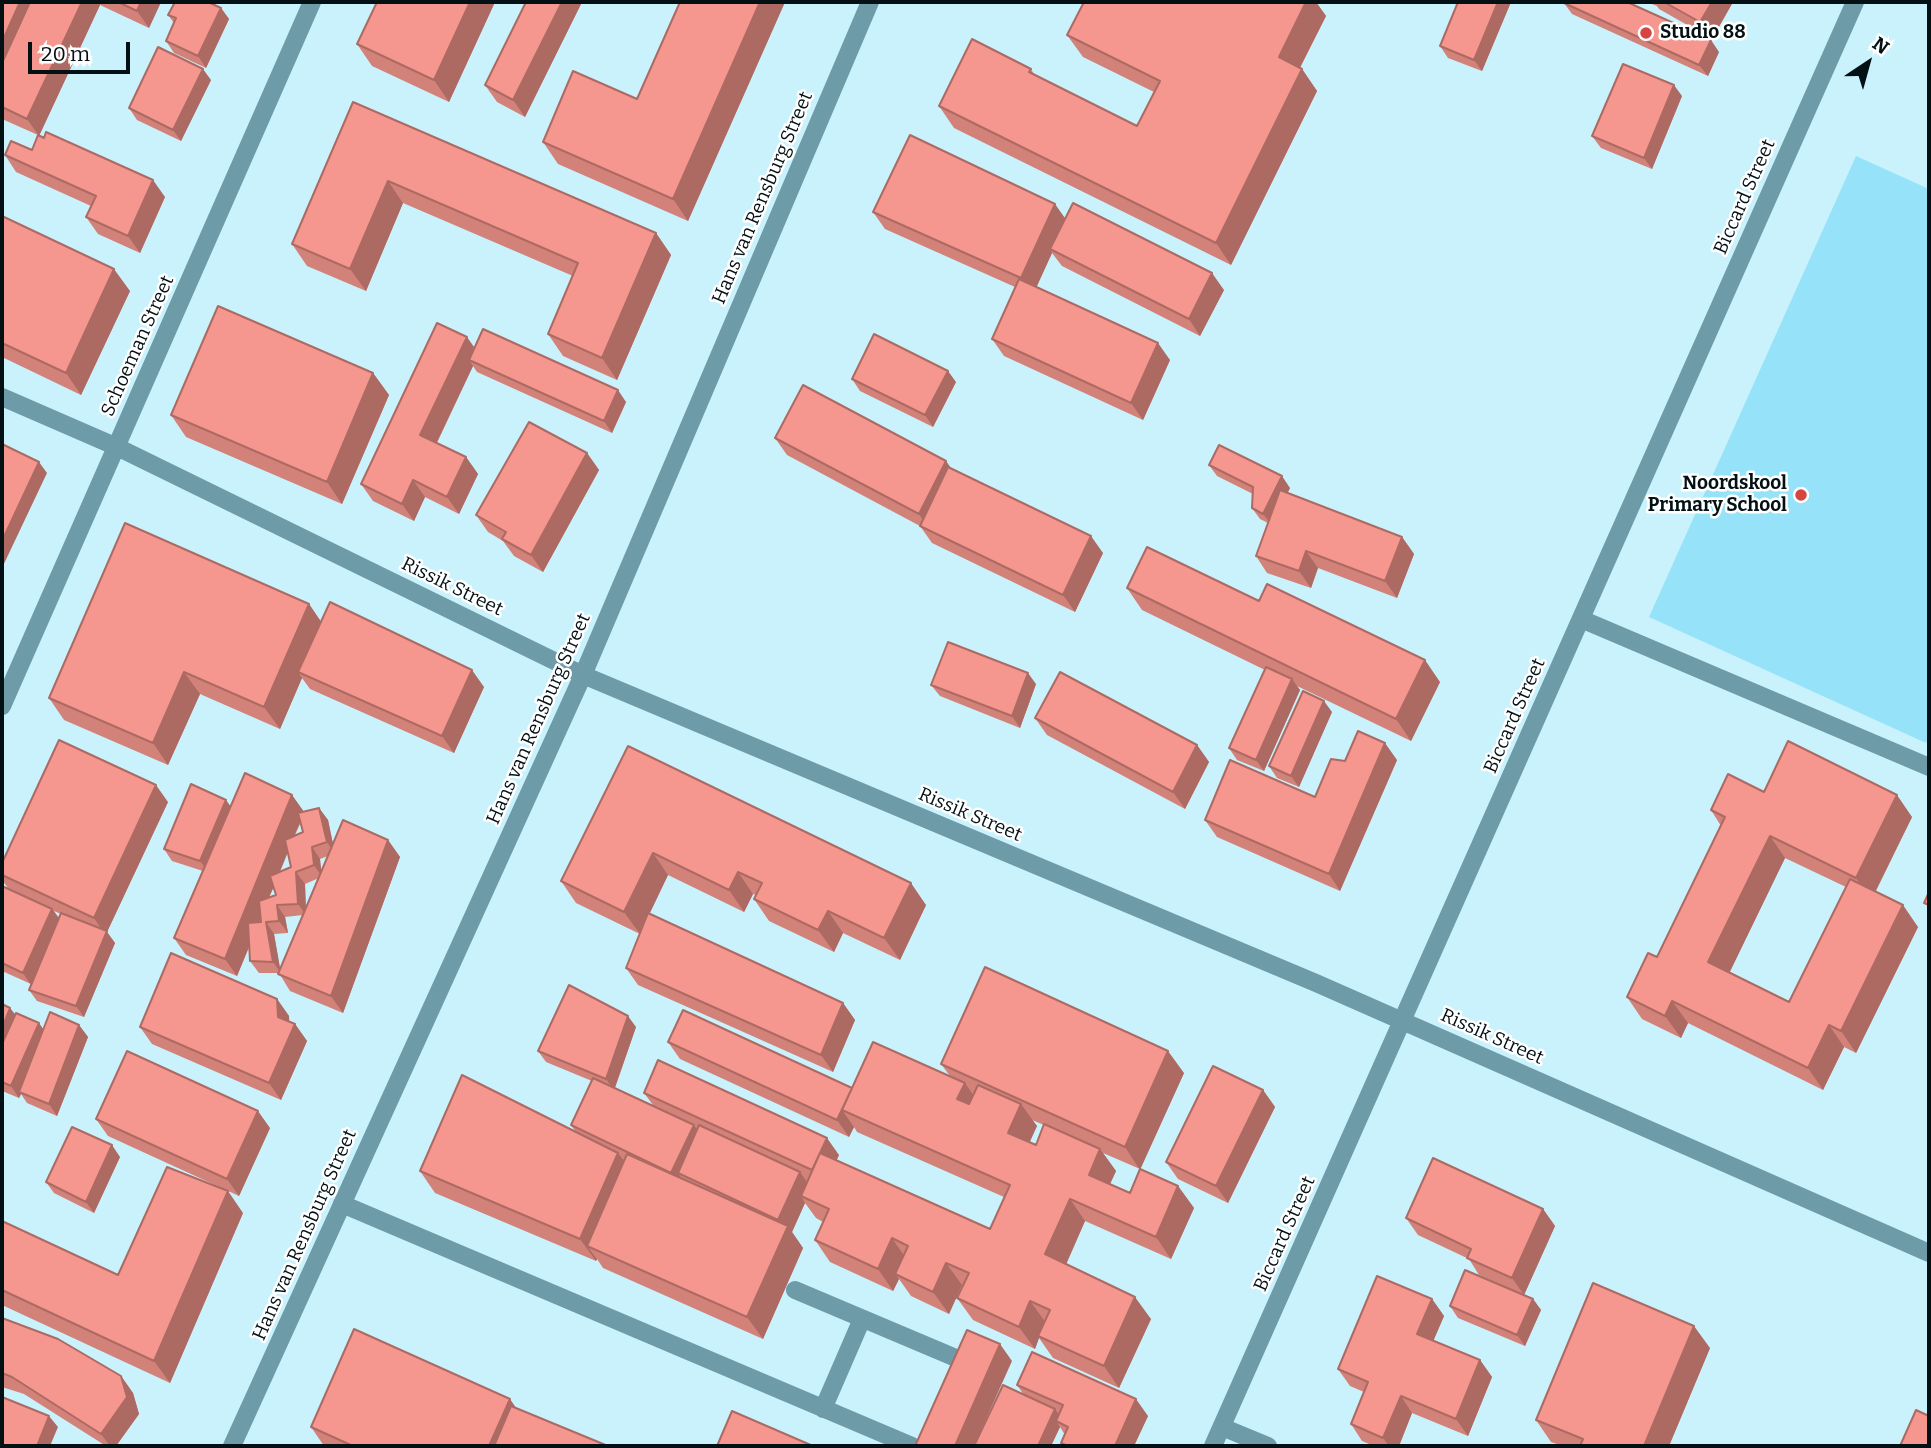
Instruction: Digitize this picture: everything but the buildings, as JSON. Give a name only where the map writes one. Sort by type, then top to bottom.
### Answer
[{"type":"street","name":"Schoeman Street","points":[[2,706],[312,2]]},
{"type":"street","name":"Hans van Rensburg Street","points":[[232,1446],[583,675],[870,2]]},
{"type":"street","name":"Biccard Street","points":[[1213,1446],[1855,2]]},
{"type":"street","name":"Rissik Street","points":[[2,397],[117,447],[583,675],[1401,1020],[1929,1253]]},
{"type":"street","points":[[1581,619],[1929,767]]},
{"type":"street","points":[[342,1204],[912,1446]]},
{"type":"street","points":[[795,1290],[963,1361]]},
{"type":"street","points":[[823,1409],[862,1318]]},
{"type":"street","points":[[1222,1427],[1268,1446]]},
{"type":"shaded area","points":[[1856,156],[1929,189],[1929,736],[1926,743],[1649,617]]},
{"type":"place","name":"Studio 88","points":[[1646,33]]},
{"type":"place","name":"Noordskool Primary School","points":[[1801,495]]}]
